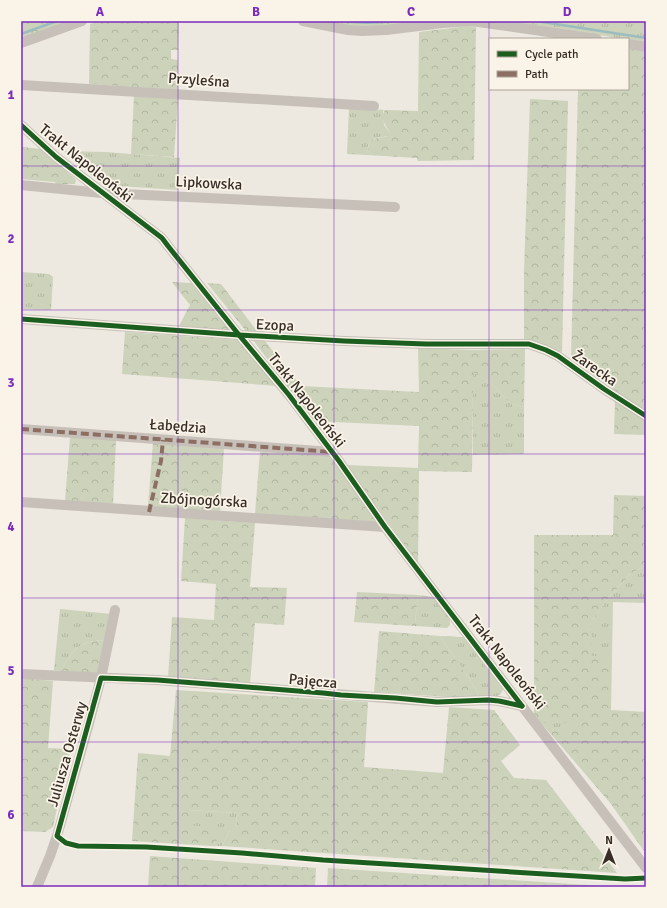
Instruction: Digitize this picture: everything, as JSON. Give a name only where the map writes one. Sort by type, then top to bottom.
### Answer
[{"type":"street","points":[[21,43],[82,21]]},
{"type":"street","points":[[303,21],[348,30],[362,31],[471,21],[590,38]]},
{"type":"street","points":[[629,44],[646,47]]},
{"type":"street","name":"Przyleśna","points":[[21,85],[374,106]]},
{"type":"street","name":"Trakt Napoleoński","points":[[21,125],[56,157],[162,238],[239,335],[289,394],[385,527],[646,868]]},
{"type":"street","name":"Lipkowska","points":[[21,185],[102,193],[395,207]]},
{"type":"street","name":"Ezopa","points":[[21,319],[239,335],[426,344],[529,344]]},
{"type":"street","name":"Żarecka","points":[[529,344],[558,356],[604,389],[646,416]]},
{"type":"street","name":"Łabędzia","points":[[21,430],[332,452]]},
{"type":"street","name":"Zbójnogórska","points":[[21,502],[385,527]]},
{"type":"street","name":"Juliusza Osterwy","points":[[37,887],[57,836],[101,678],[115,610]]},
{"type":"street","name":"Pajęcza","points":[[21,674],[177,682],[341,695],[401,698],[437,702],[488,700],[522,706]]},
{"type":"green space","points":[[21,21],[73,21],[21,41]]},
{"type":"green space","points":[[99,21],[179,21],[178,50],[171,50],[171,59],[178,60],[178,90],[89,84],[90,24]]},
{"type":"green space","points":[[315,21],[443,21],[370,29]]},
{"type":"green space","points":[[491,21],[646,21],[646,43],[629,40],[629,38],[617,38],[582,32]]},
{"type":"green space","points":[[468,26],[476,27],[474,160],[418,161],[417,158],[367,155],[369,145],[373,140],[388,136],[390,133],[383,119],[383,113],[385,110],[418,111],[419,32]]},
{"type":"green space","points":[[629,49],[646,52],[646,413],[571,358],[578,90],[629,90]]},
{"type":"green space","points":[[134,95],[178,98],[174,157],[131,154]]},
{"type":"green space","points":[[530,99],[568,101],[562,352],[524,340],[524,270]]},
{"type":"green space","points":[[349,108],[385,110],[383,111],[384,125],[390,133],[389,136],[375,138],[368,145],[367,155],[347,154]]},
{"type":"green space","points":[[21,147],[41,149],[76,180],[75,184],[56,184],[55,182],[21,179]]},
{"type":"green space","points":[[64,151],[106,152],[180,158],[178,190],[103,185]]},
{"type":"green space","points":[[21,272],[49,274],[53,277],[51,310],[21,309]]},
{"type":"green space","points":[[172,282],[191,283],[230,330],[179,326],[190,305]]},
{"type":"green space","points":[[207,283],[221,284],[257,331],[246,331]]},
{"type":"green space","points":[[125,332],[238,340],[278,386],[122,374]]},
{"type":"green space","points":[[253,340],[265,341],[301,386],[419,392],[418,348],[473,350],[525,349],[524,407],[511,404],[492,384],[473,372],[472,472],[419,471],[418,563],[346,465],[418,468],[419,426],[313,421]]},
{"type":"green space","points":[[472,371],[492,384],[511,404],[524,407],[524,454],[473,455]]},
{"type":"green space","points":[[615,400],[646,418],[646,435],[614,434]]},
{"type":"green space","points":[[70,437],[116,440],[113,504],[65,501]]},
{"type":"green space","points":[[153,443],[224,448],[220,511],[148,506]]},
{"type":"green space","points":[[260,452],[330,456],[379,522],[255,514]]},
{"type":"green space","points":[[614,495],[646,496],[646,565],[630,574],[609,597],[592,620],[592,656],[612,656],[611,710],[646,712],[646,796],[644,851],[611,804],[550,733],[554,729],[574,729],[579,726],[574,723],[541,723],[534,715],[534,535],[613,535]]},
{"type":"green space","points":[[185,518],[255,523],[250,587],[287,588],[284,625],[255,623],[250,684],[168,678],[172,617],[214,620],[216,584],[181,581]]},
{"type":"green space","points":[[646,565],[646,603],[613,602],[612,656],[592,656],[592,620],[609,597],[630,574]]},
{"type":"green space","points":[[357,592],[417,595],[415,626],[354,622]]},
{"type":"green space","points":[[417,595],[435,597],[450,618],[450,625],[447,628],[415,626]]},
{"type":"green space","points":[[60,609],[112,614],[105,640],[88,642],[80,646],[64,665],[62,671],[54,670]]},
{"type":"green space","points":[[379,631],[440,636],[479,694],[478,699],[374,692]]},
{"type":"green space","points":[[440,636],[463,637],[503,689],[501,693],[493,698],[478,699],[479,694]]},
{"type":"green space","points":[[105,640],[99,674],[62,671],[64,665],[80,646],[88,642]]},
{"type":"green space","points":[[21,678],[53,681],[48,748],[70,749],[53,827],[45,832],[21,831]]},
{"type":"green space","points":[[176,690],[368,702],[364,767],[443,773],[449,707],[494,710],[520,745],[501,761],[514,778],[546,780],[617,873],[222,846],[230,830],[236,830],[237,813],[189,810],[189,825],[209,828],[219,835],[216,842],[212,846],[132,841],[138,753],[170,756]]},
{"type":"green space","points":[[541,723],[575,723],[580,726],[575,729],[554,729],[550,733]]},
{"type":"green space","points":[[189,810],[237,813],[236,830],[230,830],[222,846],[212,846],[216,842],[189,825]]},
{"type":"green space","points":[[150,856],[316,868],[315,887],[148,887]]},
{"type":"green space","points":[[328,868],[619,887],[327,887]]},
{"type":"waterway","points":[[21,34],[57,21]]},
{"type":"waterway","points":[[345,21],[357,23],[393,21]]},
{"type":"waterway","points":[[536,21],[646,38]]},
{"type":"marked path","points":[[21,429],[332,452]]},
{"type":"marked path","points":[[149,512],[161,461],[163,440]]},
{"type":"cycle path","points":[[21,125],[56,157],[162,238],[289,395],[339,461],[385,527],[522,706]]},
{"type":"cycle path","points":[[21,319],[344,341],[426,344],[529,344],[558,356],[604,389],[646,416]]},
{"type":"cycle path","points":[[522,706],[488,700],[437,702],[157,680],[101,678],[57,836],[66,843],[78,846],[146,847],[625,879],[646,878]]}]
